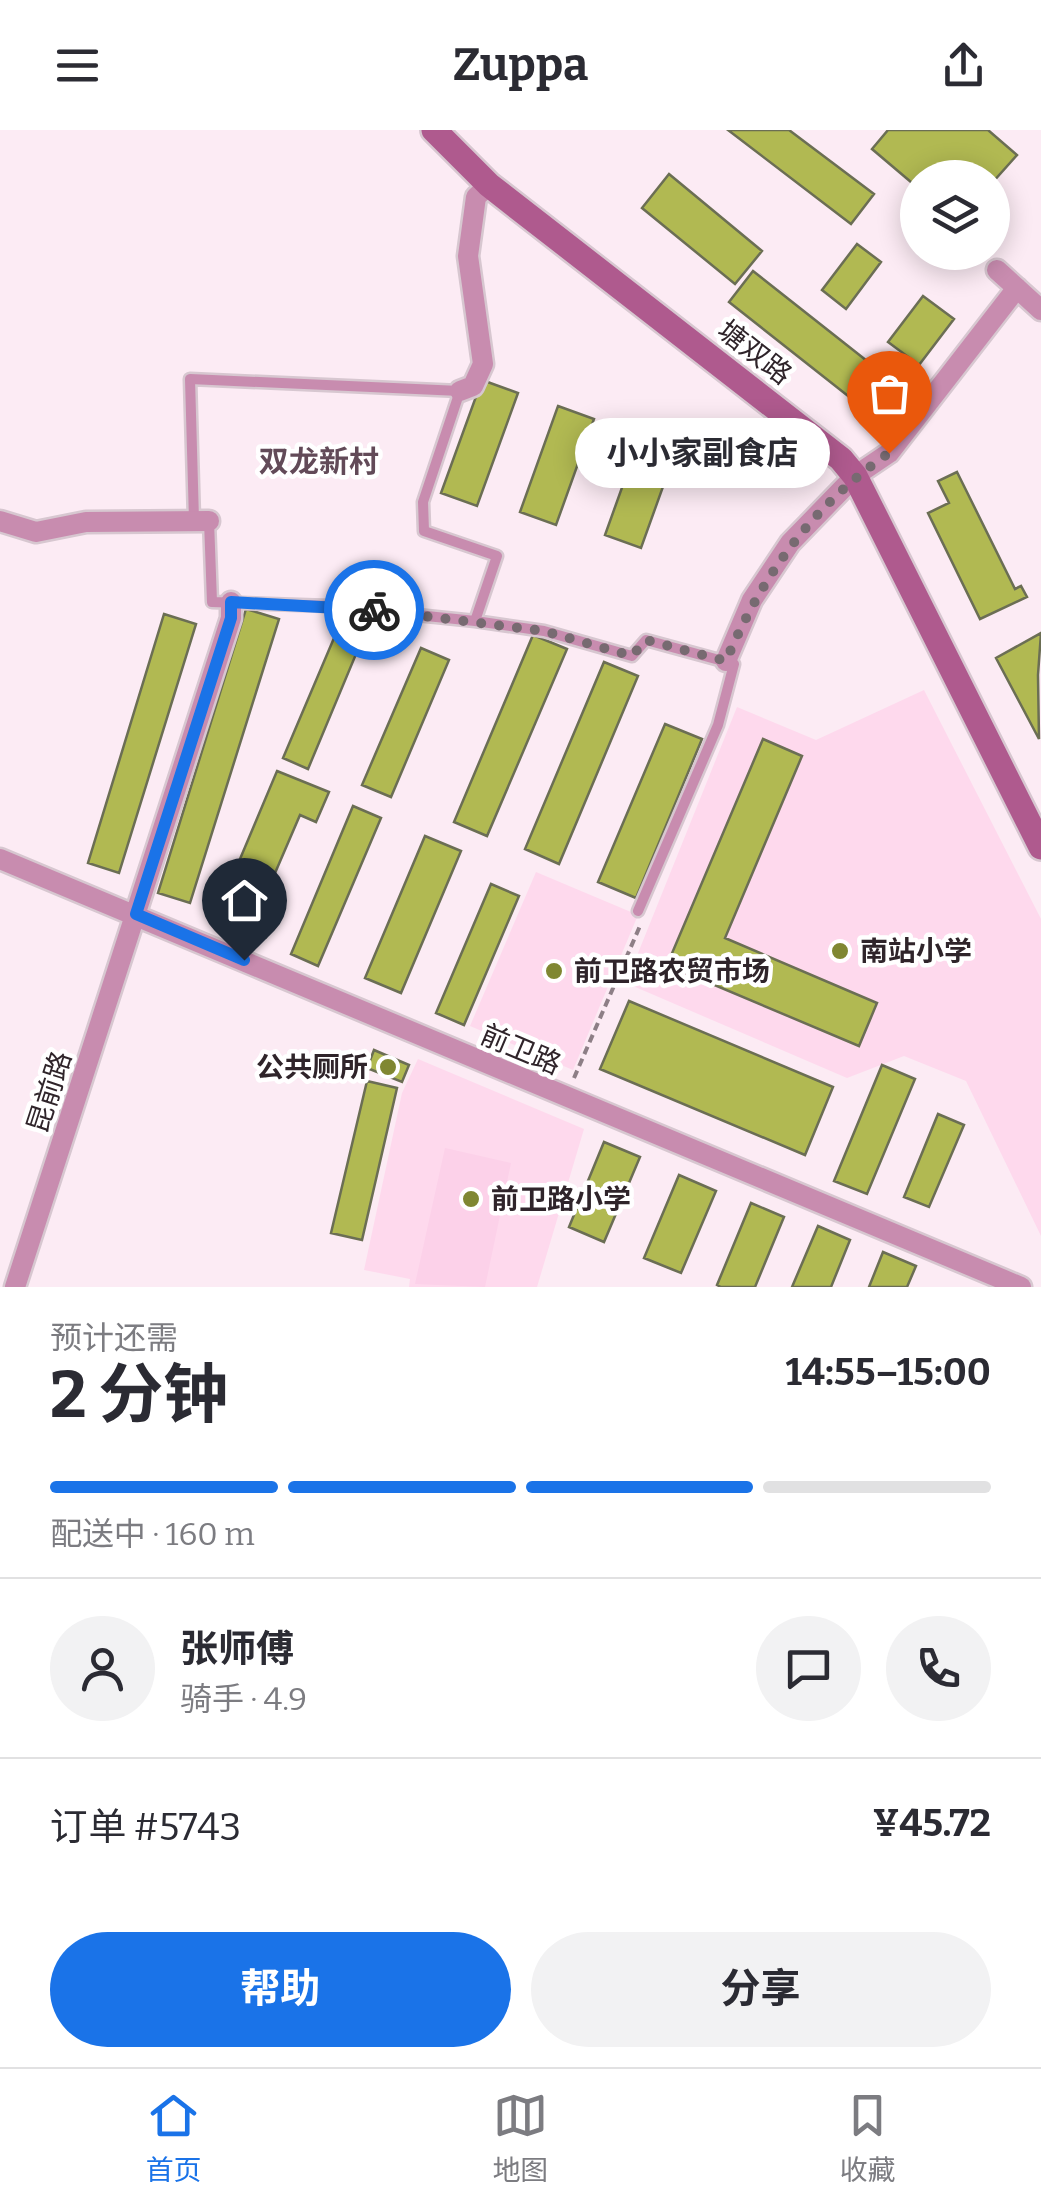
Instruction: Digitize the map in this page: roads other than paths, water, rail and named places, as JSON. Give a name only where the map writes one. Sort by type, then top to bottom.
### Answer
[{"type":"street","name":"塘双路","points":[[434,130],[489,185],[828,446],[855,476],[1041,847]]},
{"type":"street","points":[[460,391],[473,386],[484,364],[468,256],[476,197],[489,185]]},
{"type":"street","points":[[998,270],[1041,310]]},
{"type":"street","points":[[726,661],[752,600],[790,543],[855,476],[889,453],[1017,288]]},
{"type":"street","points":[[0,521],[36,532],[86,522],[202,521]]},
{"type":"street","name":"昆前路","points":[[14,1287],[225,637],[231,602]]},
{"type":"street","name":"前卫路","points":[[0,859],[1021,1287]]},
{"type":"lane","points":[[475,621],[497,556],[424,531],[424,502],[460,391],[190,379],[212,602],[330,606],[475,621],[544,631],[632,656],[646,640],[734,664],[718,725],[638,911]]},
{"type":"place","name":"小小家副食店","points":[[889,453]]},
{"type":"place","name":"南站小学","points":[[840,951]]},
{"type":"place","name":"前卫路农贸市场","points":[[554,971]]},
{"type":"place","name":"公共厕所","points":[[388,1067]]},
{"type":"place","name":"前卫路小学","points":[[471,1199]]},
{"type":"district","name":"双龙新村","points":[[319,462]]}]
